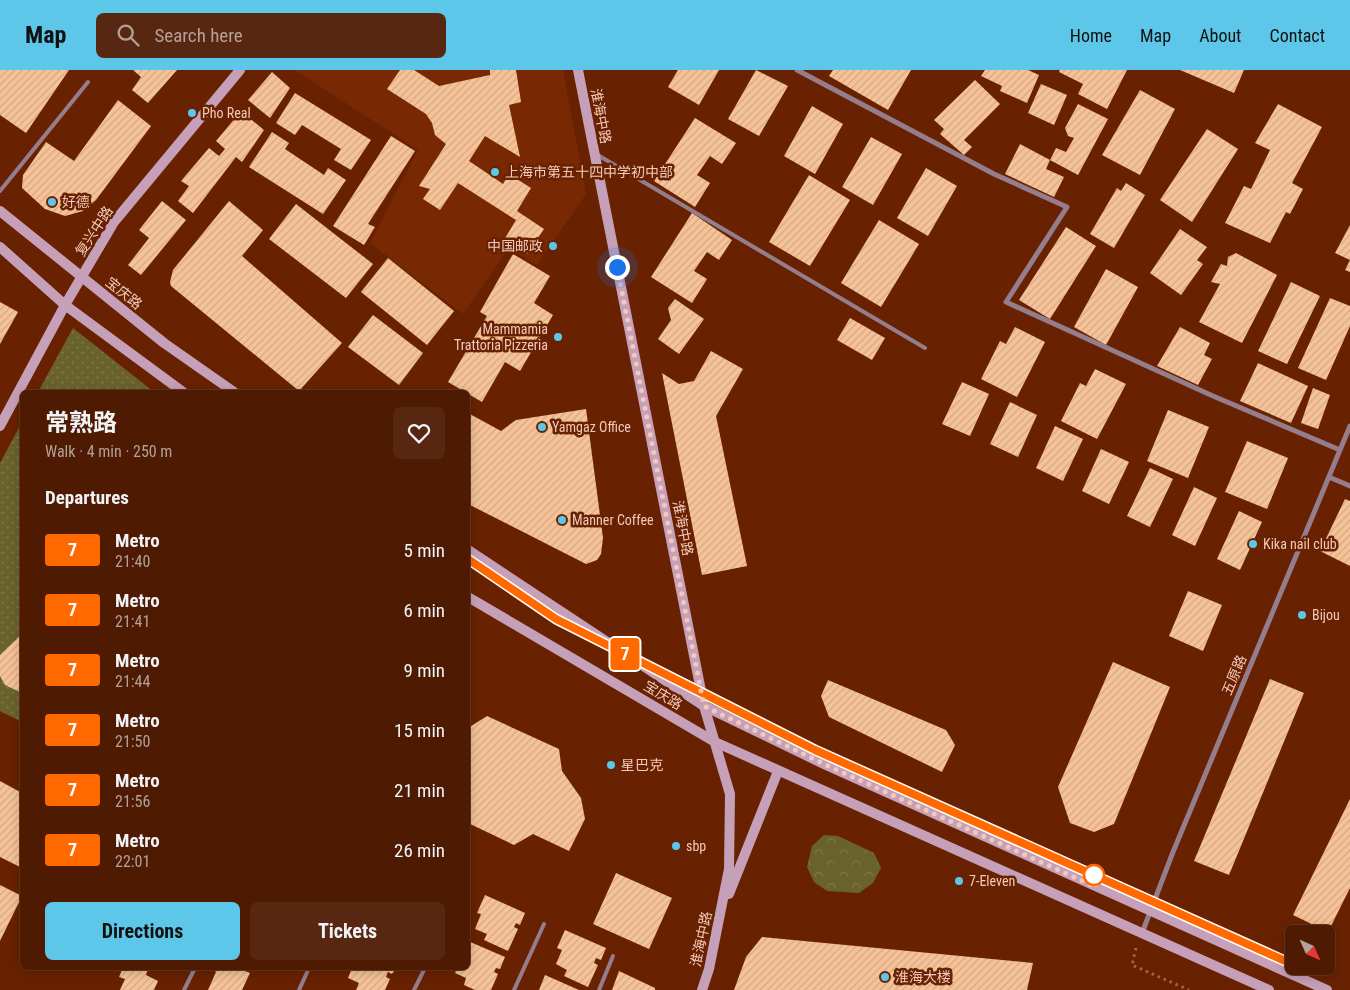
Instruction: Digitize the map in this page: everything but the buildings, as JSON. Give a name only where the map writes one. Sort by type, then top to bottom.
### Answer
[{"type":"main road","name":"复兴中路","points":[[0,426],[65,305],[114,222],[240,70]]},
{"type":"main road","name":"淮海中路","points":[[578,70],[704,706],[730,794],[729,869],[709,969],[702,990]]},
{"type":"main road","name":"宝庆路","points":[[0,211],[164,343],[231,390]]},
{"type":"main road","points":[[0,247],[65,305],[180,390]]},
{"type":"main road","name":"宝庆路","points":[[470,551],[704,706],[826,765],[1327,990]]},
{"type":"main road","name":"宝庆路","points":[[470,598],[715,742],[1269,990]]},
{"type":"main road","points":[[720,916],[778,771]]},
{"type":"street","points":[[797,70],[994,174],[1067,206],[1006,302],[1212,396],[1340,450]]},
{"type":"street","name":"五原路","points":[[1142,933],[1350,426]]},
{"type":"street","points":[[1329,477],[1350,486]]},
{"type":"lane","points":[[0,191],[88,82]]},
{"type":"lane","points":[[594,153],[925,348]]},
{"type":"lane","points":[[514,990],[544,924]]},
{"type":"lane","points":[[599,990],[613,956]]},
{"type":"lane","points":[[184,990],[194,970]]},
{"type":"lane","points":[[299,990],[308,970]]},
{"type":"lane","points":[[414,990],[424,970]]},
{"type":"path","points":[[1142,933],[1132,965],[1189,990]]},
{"type":"shaded area","name":"上海市第五十四中学初中部","points":[[295,70],[563,70],[586,194],[537,265],[509,248],[463,314],[370,243],[418,150]]},
{"type":"green space","points":[[73,328],[151,390],[39,390]]},
{"type":"green space","points":[[20,426],[20,721],[0,711],[0,463]]},
{"type":"green space","points":[[824,835],[838,836],[874,853],[881,868],[873,883],[859,893],[827,891],[814,882],[807,867],[812,846]]},
{"type":"metro line","name":"7","points":[[470,560],[556,619],[815,750],[1285,961]]},
{"type":"place","name":"Pho Real","points":[[192,113]]},
{"type":"place","name":"上海市第五十四中学初中部","points":[[495,172]]},
{"type":"place","name":"好德","points":[[52,202]]},
{"type":"place","name":"中国邮政","points":[[553,246]]},
{"type":"place","name":"Mammamia Trattoria Pizzeria","points":[[558,337]]},
{"type":"place","name":"Yamgaz Office","points":[[542,427]]},
{"type":"place","name":"Manner Coffee","points":[[562,520]]},
{"type":"place","name":"Kika nail club","points":[[1253,544]]},
{"type":"place","name":"Bijou","points":[[1302,615]]},
{"type":"place","name":"星巴克","points":[[611,765]]},
{"type":"place","name":"sbp","points":[[676,846]]},
{"type":"place","name":"7-Eleven","points":[[959,881]]},
{"type":"place","name":"淮海大楼","points":[[885,977]]},
{"type":"route","points":[[617,267],[704,706],[826,765],[1096,887],[1094,875]]}]
